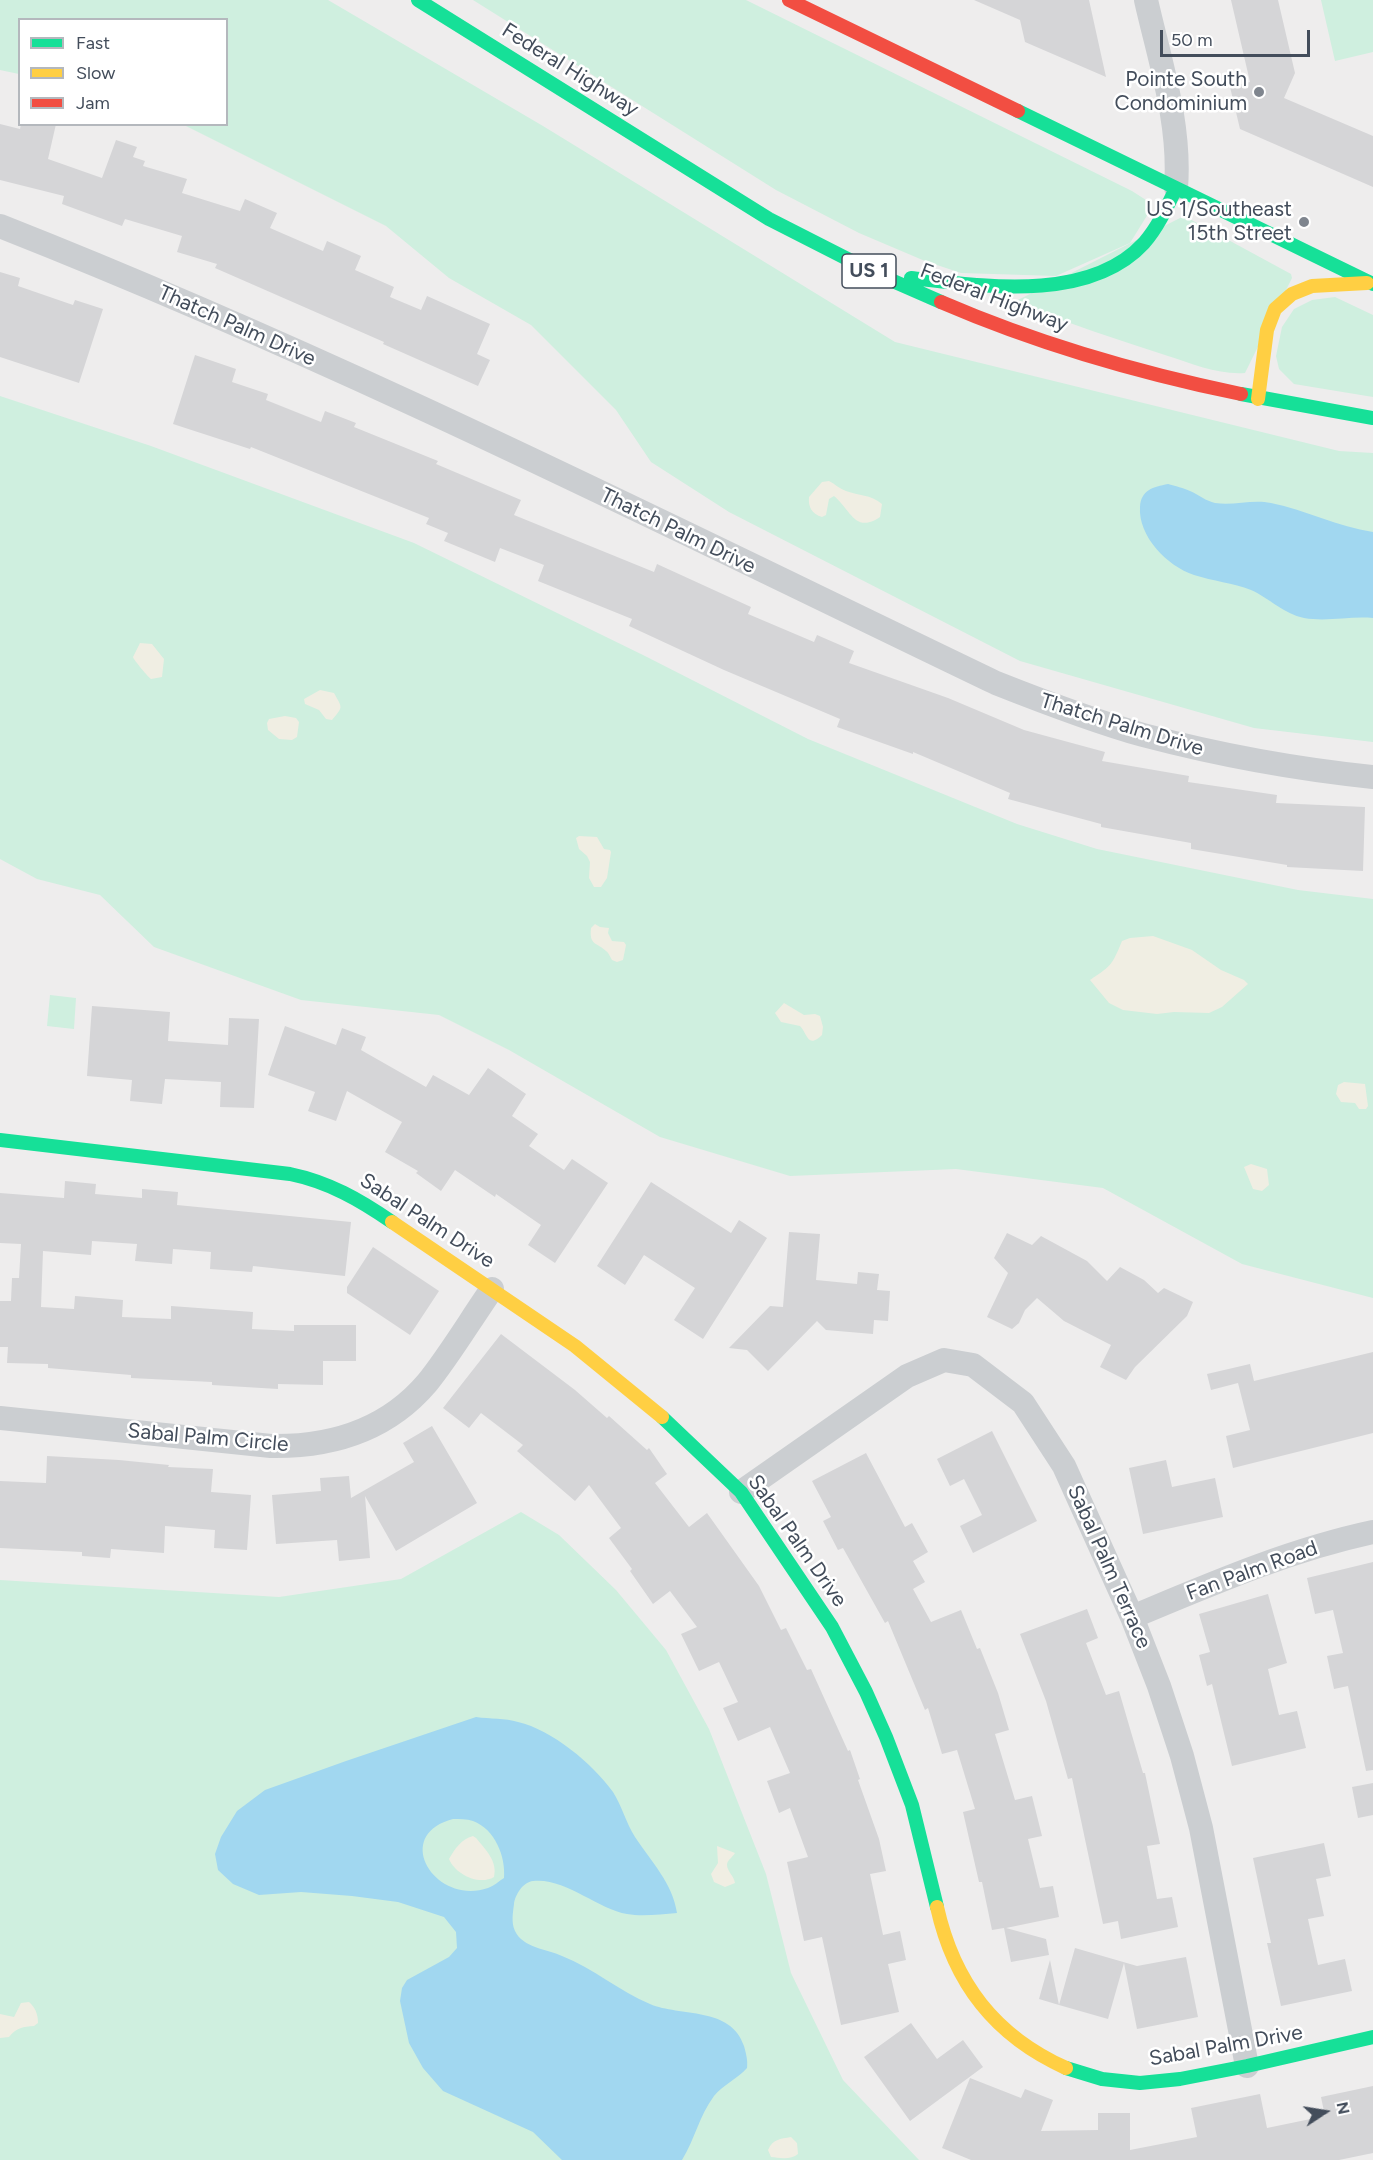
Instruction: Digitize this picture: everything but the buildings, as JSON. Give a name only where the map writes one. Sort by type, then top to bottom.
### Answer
[{"type":"main road","name":"Federal Highway","points":[[418,0],[751,209],[810,242],[876,274],[1059,346],[1177,381],[1258,399],[1373,418]]},
{"type":"main road","points":[[789,0],[1371,283]]},
{"type":"main road","points":[[876,274],[976,285],[1033,286],[1070,281],[1108,269],[1138,250],[1161,221],[1176,188]]},
{"type":"main road","points":[[1258,399],[1267,330],[1275,309],[1292,294],[1312,286],[1371,283]]},
{"type":"main road","name":"Sabal Palm Drive","points":[[0,1140],[279,1172],[319,1180],[358,1199],[575,1346],[670,1424],[741,1492],[832,1627],[866,1692],[912,1805],[947,1942],[963,1977],[984,2009],[1007,2033],[1030,2050],[1065,2068],[1102,2079],[1140,2083],[1159,2082],[1247,2066],[1373,2037]]},
{"type":"street","points":[[1146,0],[1176,131],[1178,162],[1176,188]]},
{"type":"street","name":"Thatch Palm Drive","points":[[0,226],[109,269],[424,408],[996,683],[1068,711],[1175,743],[1295,768],[1373,777]]},
{"type":"street","name":"Sabal Palm Circle","points":[[0,1418],[271,1446],[315,1445],[336,1440],[377,1424],[412,1398],[427,1382],[492,1289]]},
{"type":"street","name":"Sabal Palm Terrace","points":[[741,1492],[907,1376],[944,1360],[973,1365],[1023,1403],[1064,1466],[1132,1617],[1160,1686],[1198,1818],[1247,2066]]},
{"type":"street","name":"Fan Palm Road","points":[[1132,1617],[1239,1572],[1285,1556],[1373,1533]]},
{"type":"green space","points":[[0,0],[328,0],[543,126],[895,342],[1339,451],[1373,453],[1373,742],[1254,728],[1020,661],[729,512],[651,462],[616,410],[531,325],[449,278],[386,226],[186,126],[228,126],[228,18],[18,18],[18,74],[0,70]]},
{"type":"green space","points":[[473,0],[746,0],[1132,191],[1146,200],[1148,214],[1130,243],[1056,276],[961,273],[925,261],[859,233],[776,190]]},
{"type":"green space","points":[[1321,0],[1373,0],[1373,52],[1335,61]]},
{"type":"green space","points":[[1186,217],[1291,274],[1292,278],[1245,373],[1216,371],[1196,365],[1019,304],[1018,300]]},
{"type":"green space","points":[[1335,297],[1373,315],[1373,397],[1294,384],[1279,369],[1276,356],[1282,327],[1294,309],[1312,300]]},
{"type":"green space","points":[[0,396],[151,446],[414,543],[808,739],[1017,824],[1097,849],[1298,890],[1373,899],[1373,1298],[1242,1264],[1103,1188],[956,1169],[790,1176],[660,1137],[509,1050],[439,1015],[301,1000],[154,947],[100,895],[37,879],[0,859]]},
{"type":"green space","points":[[50,995],[76,998],[74,1029],[47,1026]]},
{"type":"green space","points":[[521,1512],[559,1535],[616,1590],[666,1650],[709,1729],[766,1874],[791,1973],[843,2080],[919,2160],[0,2160],[0,1580],[279,1597],[401,1579]]},
{"type":"sand","points":[[829,481],[851,493],[878,501],[882,504],[880,517],[872,522],[859,522],[834,496],[829,499],[826,515],[822,517],[813,512],[809,504],[809,497],[822,482]]},
{"type":"sand","points":[[140,643],[152,644],[164,659],[162,677],[151,679],[133,657]]},
{"type":"sand","points":[[320,690],[334,693],[340,704],[340,709],[332,720],[326,719],[319,710],[305,704],[304,699]]},
{"type":"sand","points":[[285,716],[296,718],[299,722],[297,737],[292,740],[279,739],[268,730],[269,719]]},
{"type":"sand","points":[[579,836],[597,837],[604,849],[611,852],[607,878],[601,887],[594,887],[589,878],[590,862],[579,849],[576,838]]},
{"type":"sand","points":[[595,924],[609,928],[608,933],[612,941],[624,942],[626,945],[623,960],[617,962],[612,960],[603,948],[592,941],[591,928]]},
{"type":"sand","points":[[1153,936],[1192,950],[1221,970],[1248,984],[1222,1007],[1209,1013],[1157,1014],[1123,1010],[1109,1003],[1090,980],[1110,964],[1122,941]]},
{"type":"sand","points":[[784,1003],[804,1015],[820,1016],[823,1027],[822,1035],[813,1041],[808,1039],[800,1026],[781,1022],[775,1013]]},
{"type":"sand","points":[[1344,1082],[1365,1084],[1368,1106],[1366,1109],[1359,1109],[1355,1103],[1341,1102],[1336,1094],[1338,1085]]},
{"type":"sand","points":[[1251,1164],[1267,1169],[1269,1185],[1262,1191],[1253,1189],[1244,1167]]},
{"type":"sand","points":[[473,1836],[490,1856],[495,1871],[494,1877],[481,1880],[468,1877],[456,1869],[449,1859],[462,1842]]},
{"type":"sand","points":[[717,1846],[735,1853],[727,1865],[735,1883],[725,1887],[714,1882],[711,1874],[718,1863]]},
{"type":"sand","points":[[29,2002],[36,2011],[38,2023],[18,2029],[9,2037],[0,2038],[0,2014],[14,2017],[21,2003]]},
{"type":"sand","points":[[791,2137],[797,2143],[798,2154],[789,2158],[771,2157],[768,2150],[772,2144],[777,2140]]},
{"type":"water","points":[[1168,484],[1188,490],[1215,503],[1271,503],[1373,532],[1373,618],[1304,618],[1290,613],[1251,590],[1194,575],[1174,565],[1149,539],[1144,529],[1140,507],[1145,493]]},
{"type":"water","points":[[476,1717],[503,1719],[544,1732],[583,1759],[604,1781],[616,1797],[635,1837],[671,1892],[677,1913],[627,1914],[604,1906],[569,1888],[545,1881],[533,1881],[523,1886],[516,1897],[513,1925],[519,1937],[529,1945],[573,1961],[639,1999],[662,2008],[716,2019],[728,2024],[737,2033],[745,2049],[747,2068],[714,2096],[704,2111],[682,2160],[562,2160],[533,2132],[443,2091],[423,2068],[409,2043],[400,2001],[402,1988],[407,1980],[449,1957],[457,1948],[456,1932],[444,1917],[398,1902],[352,1896],[301,1892],[259,1895],[233,1884],[218,1870],[215,1854],[221,1837],[237,1811],[265,1790]],"holes":[[[453,1819],[471,1820],[487,1830],[501,1853],[504,1878],[488,1888],[469,1891],[451,1887],[437,1878],[427,1866],[423,1853],[425,1839],[435,1827]]]},
{"type":"traffic: fast","points":[[418,0],[769,219],[877,274],[941,302]]},
{"type":"traffic: fast","points":[[1018,111],[1373,284]]},
{"type":"traffic: fast","points":[[911,278],[970,284],[1034,286],[1065,283],[1094,275],[1121,262],[1144,243],[1158,224],[1176,188]]},
{"type":"traffic: fast","points":[[1241,394],[1373,418]]},
{"type":"traffic: fast","points":[[0,1140],[290,1174],[304,1177],[344,1193],[392,1222]]},
{"type":"traffic: fast","points":[[662,1417],[741,1492],[832,1627],[866,1692],[912,1805],[937,1907]]},
{"type":"traffic: fast","points":[[1066,2068],[1102,2079],[1140,2083],[1180,2079],[1373,2037]]},
{"type":"traffic: slow","points":[[1258,399],[1267,330],[1275,309],[1292,294],[1312,286],[1367,283]]},
{"type":"traffic: slow","points":[[392,1222],[575,1346],[662,1417]]},
{"type":"traffic: slow","points":[[937,1907],[954,1960],[981,2004],[1018,2040],[1066,2068]]},
{"type":"traffic: jam","points":[[789,0],[1018,111]]},
{"type":"traffic: jam","points":[[941,302],[1014,331],[1088,356],[1164,377],[1241,394]]},
{"type":"place","name":"Pointe South Condominium","points":[[1259,92]]},
{"type":"place","name":"US 1/Southeast 15th Street","points":[[1304,222]]}]
